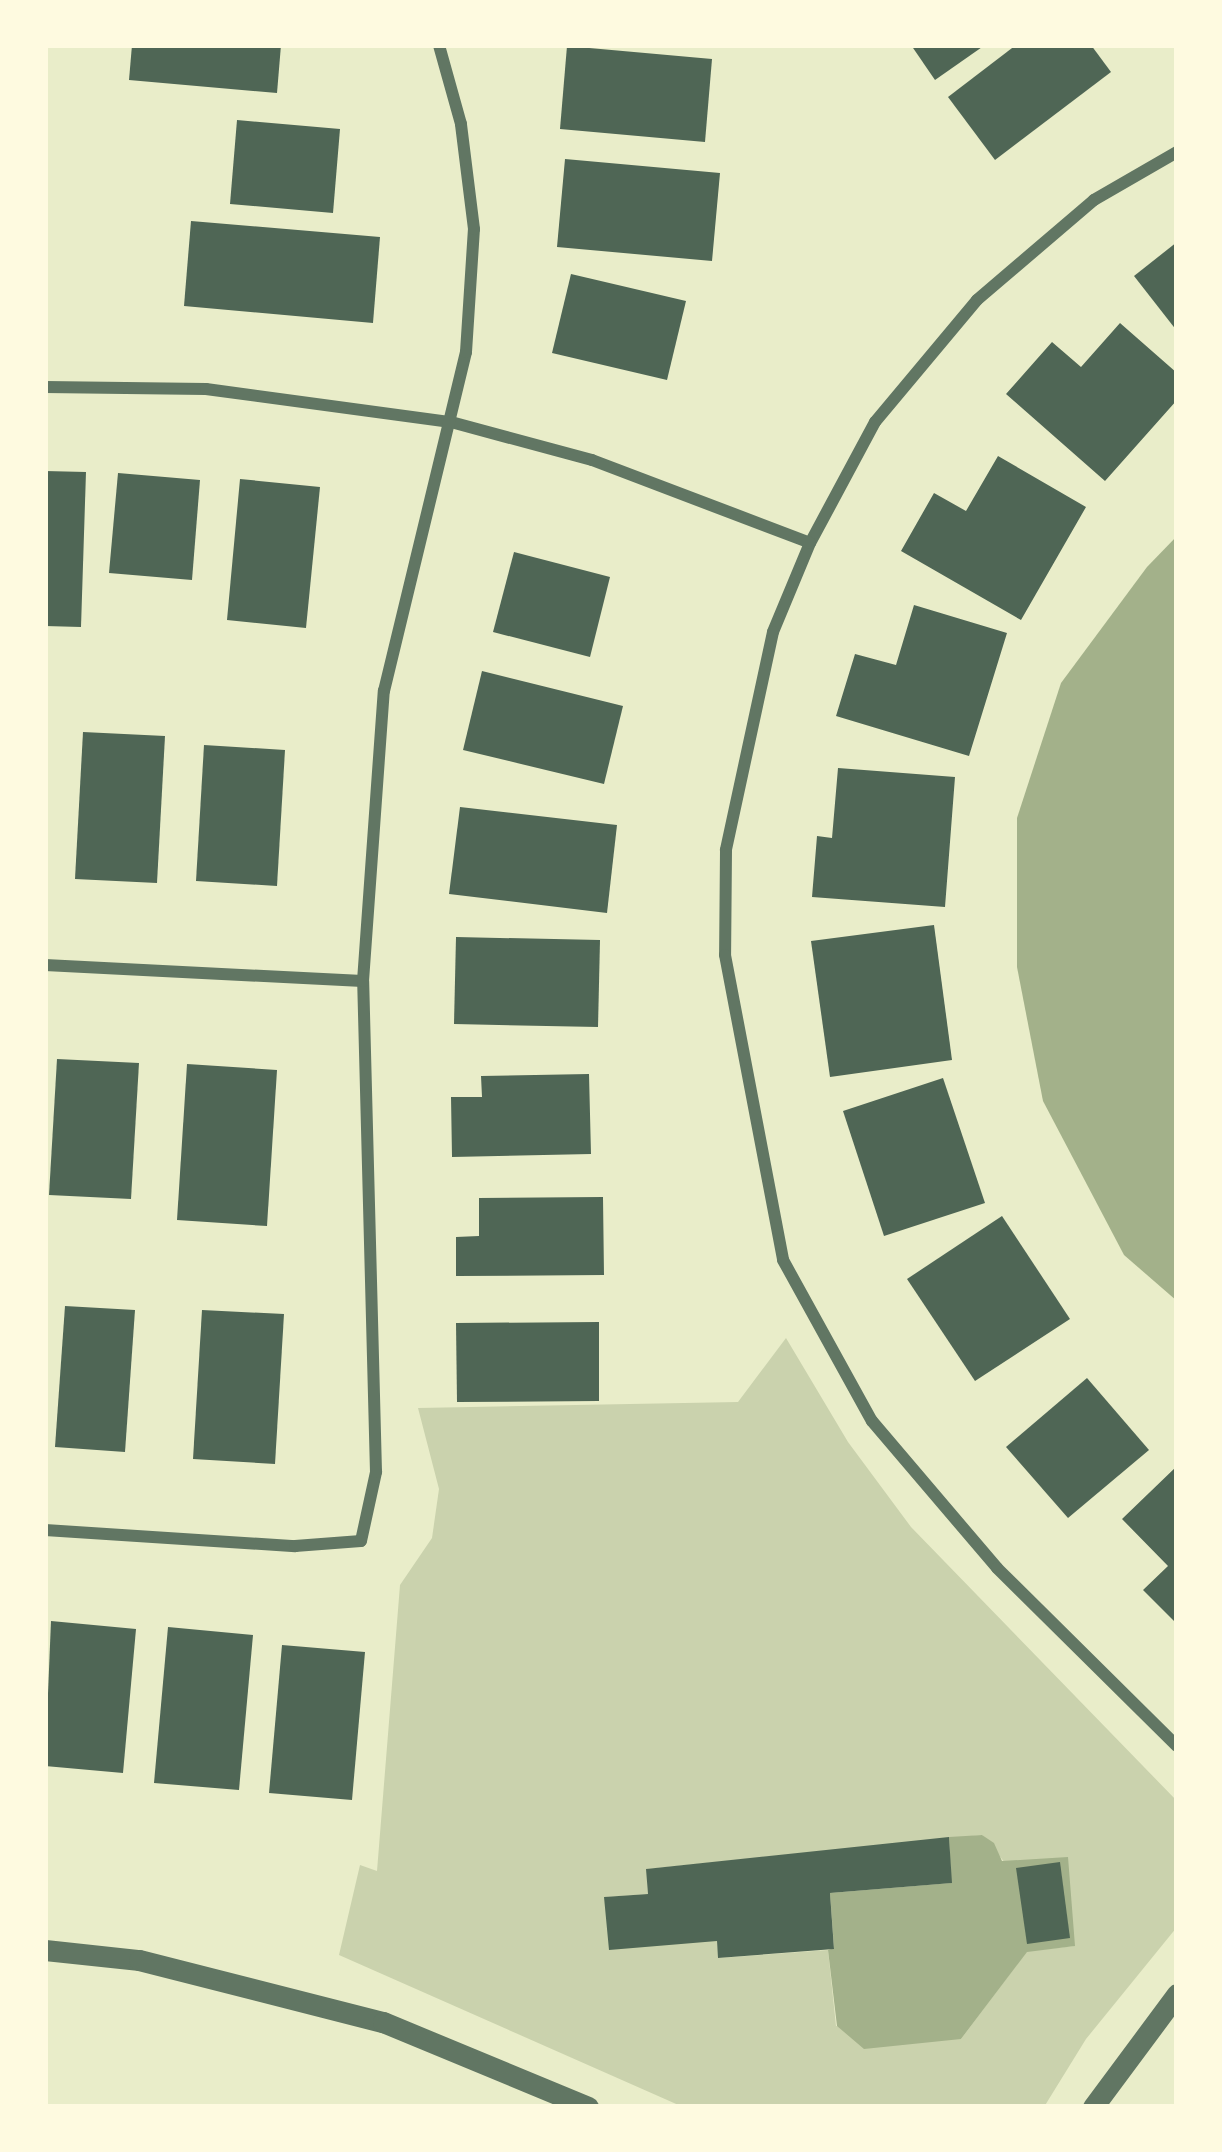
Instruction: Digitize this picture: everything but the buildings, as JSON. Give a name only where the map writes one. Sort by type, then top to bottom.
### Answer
[{"type":"street","points":[[45,1530],[295,1546],[361,1541],[376,1472],[363,981],[384,691],[466,352],[474,229],[461,124],[439,45]]},
{"type":"street","points":[[1177,152],[1094,200],[977,300],[875,422],[810,543],[773,632],[726,850],[725,955],[783,1260],[872,1421],[997,1568],[1177,1746]]},
{"type":"street","points":[[45,387],[206,389],[451,422],[592,460],[810,543]]},
{"type":"street","points":[[45,964],[363,981]]},
{"type":"street","points":[[45,1950],[139,1960],[364,2017],[587,2107]]},
{"type":"street","points":[[1093,2107],[1177,1994]]},
{"type":"shaded area","points":[[1177,536],[1177,1301],[1124,1255],[1043,1101],[1017,967],[1017,818],[1061,683],[1147,567]]},
{"type":"shaded area","points":[[786,1338],[848,1442],[911,1527],[1177,1801],[1177,1927],[1086,2039],[1044,2107],[683,2107],[339,1955],[360,1865],[377,1871],[400,1585],[432,1538],[439,1489],[418,1408],[738,1402]],"holes":[[[982,1835],[1074,1946],[1027,1951],[961,2039],[836,2026],[828,1950],[719,1958],[717,1941],[605,1897],[648,1894],[647,1869]]]},
{"type":"shaded area","points":[[982,1835],[994,1843],[1002,1861],[1068,1857],[1075,1946],[1027,1952],[961,2039],[864,2049],[837,2026],[828,1950],[834,1948],[830,1893],[951,1883],[949,1837]]}]
